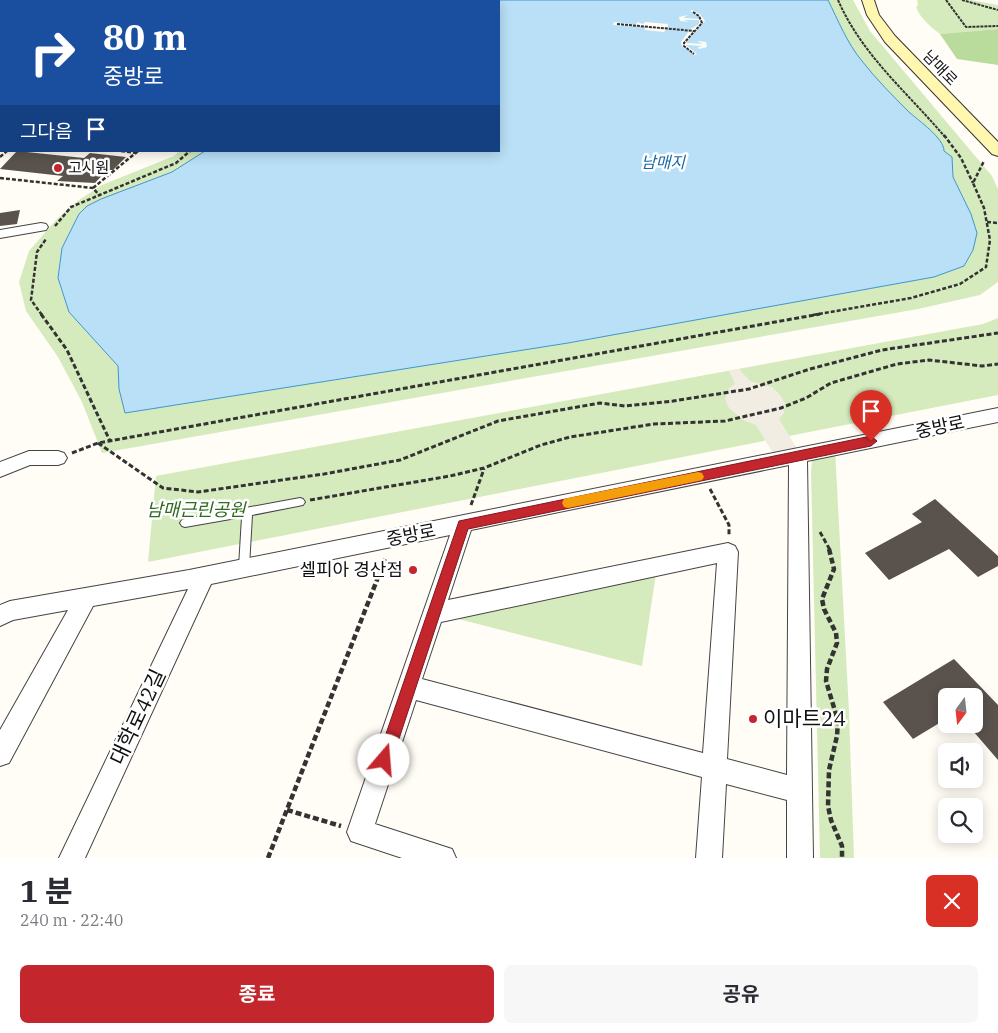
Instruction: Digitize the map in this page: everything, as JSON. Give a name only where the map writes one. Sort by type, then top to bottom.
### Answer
[{"type":"street","name":"남매로","points":[[868,0],[873,15],[890,39],[998,151]]},
{"type":"street","points":[[0,234],[41,227]]},
{"type":"street","name":"중방로","points":[[0,616],[10,611],[204,576],[464,525],[998,415]]},
{"type":"street","points":[[798,456],[800,858]]},
{"type":"street","points":[[0,470],[30,458],[58,458]]},
{"type":"street","points":[[443,858],[360,832],[464,525]]},
{"type":"street","points":[[435,613],[728,552],[709,858]]},
{"type":"street","name":"대학로42길","points":[[72,858],[204,576]]},
{"type":"street","points":[[0,754],[86,598]]},
{"type":"street","points":[[408,688],[800,791]]},
{"type":"lane","points":[[185,523],[300,502]]},
{"type":"lane","points":[[244,568],[247,512]]},
{"type":"path","points":[[58,458],[98,443],[911,298],[960,284],[986,267],[990,240],[984,208],[959,155],[851,28],[838,0]]},
{"type":"path","points":[[946,0],[966,27],[998,26]]},
{"type":"path","points":[[962,0],[998,10]]},
{"type":"path","points":[[693,12],[702,20],[702,23],[684,43],[684,46],[694,54]]},
{"type":"path","points":[[616,24],[694,31]]},
{"type":"path","points":[[0,178],[93,188],[138,152]]},
{"type":"path","points":[[110,441],[67,350],[31,300],[37,252],[71,207],[176,163],[189,152]]},
{"type":"path","points":[[973,183],[984,161]]},
{"type":"path","points":[[93,188],[98,195]]},
{"type":"path","points":[[987,222],[998,223]]},
{"type":"path","points":[[98,443],[163,488],[198,492],[324,474],[400,460],[498,421],[554,410],[600,404],[625,406],[749,389],[810,369],[882,350],[998,333]]},
{"type":"path","points":[[300,502],[450,476],[484,468],[541,445],[570,438],[654,424],[725,421],[781,408],[806,398],[831,383],[898,364],[929,360],[982,366],[998,364]]},
{"type":"path","points":[[464,525],[484,468]]},
{"type":"path","points":[[703,476],[729,525],[728,552]]},
{"type":"path","points":[[820,532],[832,558],[833,566],[831,581],[822,598],[824,608],[833,625],[837,639],[836,652],[826,671],[826,687],[838,719],[838,735],[829,766],[829,815],[840,837],[842,858]]},
{"type":"path","points":[[268,858],[393,538]]},
{"type":"path","points":[[287,810],[360,832]]},
{"type":"green space","name":"남매지","points":[[500,0],[853,0],[870,31],[992,176],[998,189],[998,282],[980,295],[918,309],[102,453],[82,402],[58,357],[26,311],[19,282],[29,251],[56,220],[79,200],[102,185],[174,156],[178,152],[500,152]]},
{"type":"green space","points":[[917,0],[971,0],[998,5],[998,29],[940,34],[920,15],[916,7],[918,5]]},
{"type":"green space","points":[[998,29],[998,65],[957,59],[940,34]]},
{"type":"green space","name":"남매근린공원","points":[[998,318],[998,395],[148,562],[156,476],[983,324]]},
{"type":"green space","points":[[835,449],[849,712],[854,858],[820,858],[811,471],[813,453]]},
{"type":"green space","points":[[657,567],[642,666],[435,613]]},
{"type":"shaded area","points":[[739,369],[750,381],[772,387],[780,395],[785,403],[784,413],[779,419],[801,455],[777,460],[756,425],[743,420],[729,408],[725,399],[729,388],[735,384],[729,371]]},
{"type":"water","name":"남매지","points":[[500,0],[828,0],[847,39],[862,61],[909,112],[936,135],[944,151],[952,157],[953,177],[971,214],[977,233],[973,250],[964,266],[934,277],[568,343],[125,413],[119,389],[118,366],[69,312],[58,278],[62,248],[79,214],[87,206],[172,172],[203,152],[500,152]]},
{"type":"pier","points":[[692,10],[700,14],[705,21],[686,43],[703,44],[697,41],[706,42],[707,47],[699,49],[698,47],[704,46],[686,45],[697,54],[694,55],[682,46],[681,42],[689,31],[666,29],[664,32],[645,30],[645,27],[613,25],[614,22],[636,25],[637,22],[643,24],[645,22],[668,24],[668,28],[689,30],[699,24],[699,20],[680,21],[679,17],[688,15],[683,18],[699,19],[698,16],[690,11]]},
{"type":"building","name":"고시원","points":[[16,152],[84,158],[90,153],[126,157],[113,170],[107,170],[95,183],[57,181],[63,176],[0,169]]},
{"type":"building","points":[[20,210],[17,224],[0,226],[0,213]]},
{"type":"building","points":[[935,499],[998,556],[998,566],[978,577],[949,549],[889,580],[865,553],[922,522],[912,514]]},
{"type":"building","points":[[954,659],[982,688],[938,688],[938,724],[913,739],[883,702]]},
{"type":"building","points":[[983,689],[998,705],[998,760],[975,733],[983,733]]},
{"type":"slow traffic","points":[[568,503],[698,477]]},
{"type":"place","name":"고시원","points":[[58,168]]},
{"type":"place","name":"셀피아 경산점","points":[[413,570]]},
{"type":"place","name":"이마트24","points":[[753,719]]},
{"type":"route","points":[[384,760],[464,525],[871,441]]}]
